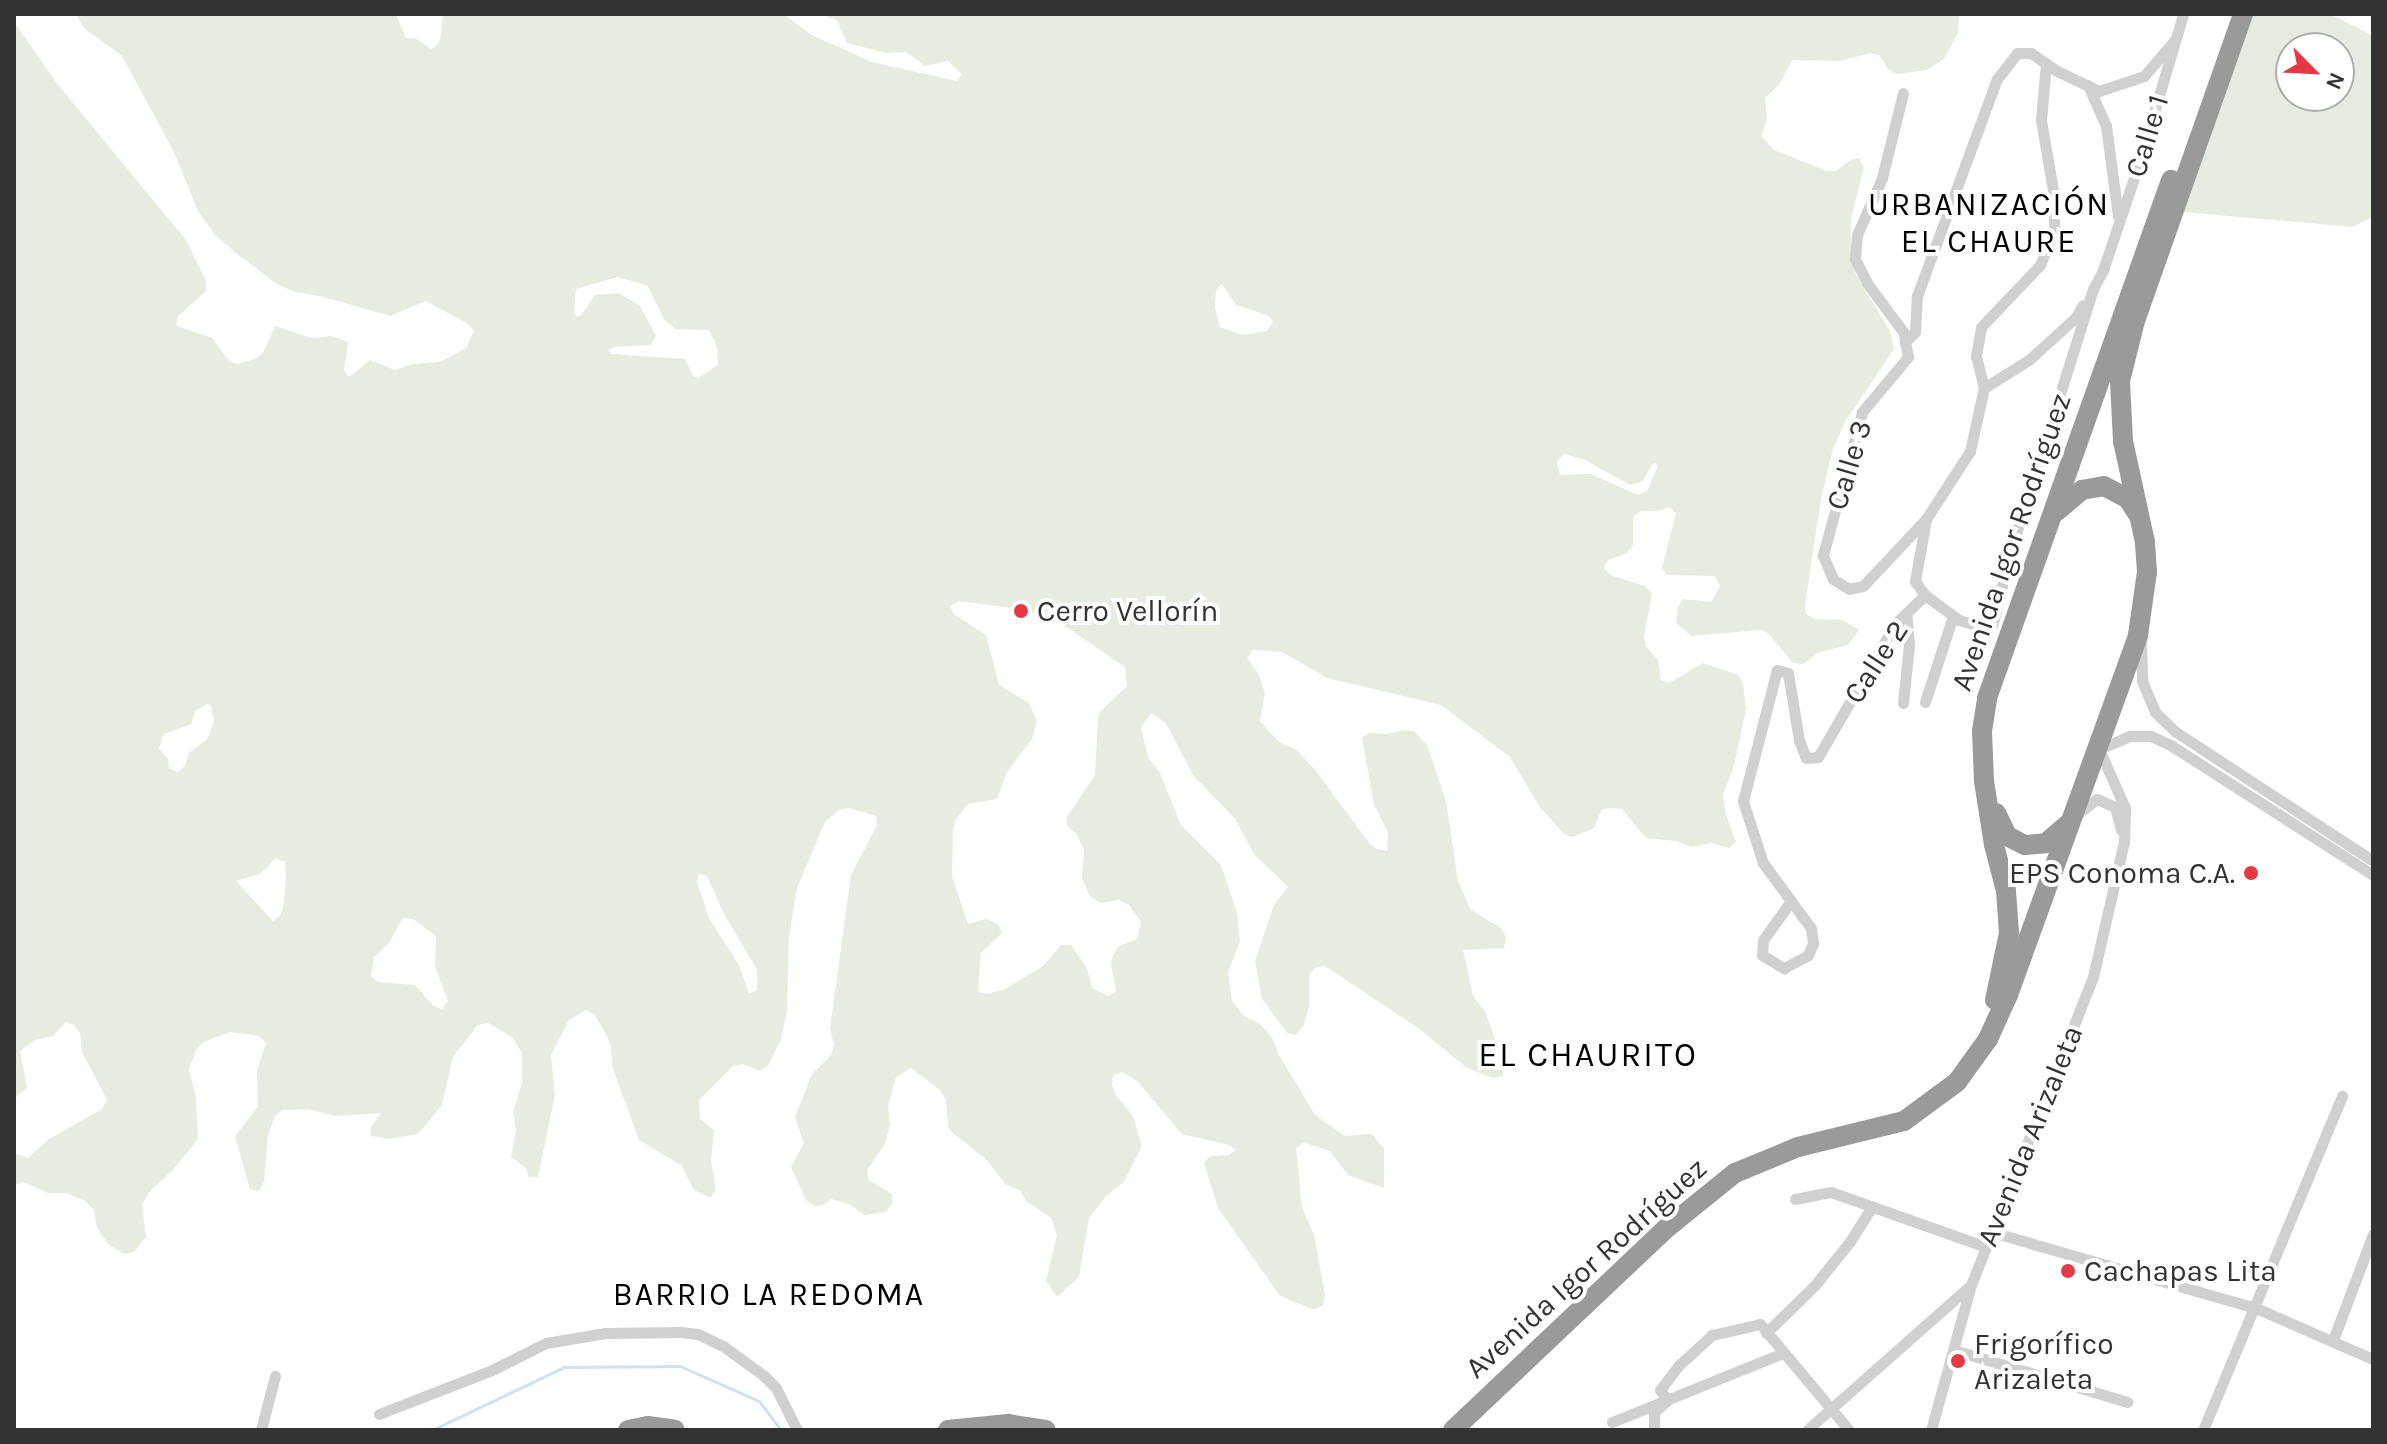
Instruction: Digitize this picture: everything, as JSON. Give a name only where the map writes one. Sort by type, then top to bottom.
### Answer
[{"type":"highway","name":"Avenida Igor Rodríguez","points":[[1944,1094],[1986,1024],[1998,992],[2009,933],[2006,891],[1994,845],[1983,767],[1982,731],[1987,698],[2229,14]]},
{"type":"highway","name":"Avenida Igor Rodríguez","points":[[1453,1430],[1668,1227],[1735,1173],[1798,1147],[1904,1121],[1944,1094],[1974,1061],[1994,1027],[2133,656],[2147,572],[2140,516],[2121,425],[2120,381],[2124,354],[2243,14]]},
{"type":"highway","points":[[2054,514],[2082,490],[2104,486],[2128,499],[2140,516]]},
{"type":"highway","points":[[1983,767],[1999,823],[2007,836],[2025,845],[2046,843],[2056,838],[2073,818]]},
{"type":"highway","points":[[955,1429],[1008,1424],[1046,1430]]},
{"type":"highway","points":[[628,1430],[648,1426],[675,1430]]},
{"type":"street","name":"Calle 1","points":[[1953,616],[1977,625],[1993,623],[2010,553],[2093,289],[2119,222],[2183,14]]},
{"type":"street","points":[[2046,63],[2099,91],[2144,76],[2175,40]]},
{"type":"street","name":"Calle 3","points":[[1926,519],[1863,586],[1849,589],[1833,579],[1823,555],[1862,412],[1908,357],[1905,342],[1915,332],[1917,296],[1997,79],[2017,53],[2031,53],[2046,63]]},
{"type":"street","name":"Calle 2","points":[[1791,901],[1763,940],[1762,955],[1784,968],[1808,955],[1813,943],[1811,928],[1763,863],[1743,801],[1777,670],[1788,673],[1799,740],[1806,758],[1818,757],[1895,624],[1925,595],[1915,581],[1926,519],[1970,451],[1984,388],[1976,356],[1981,327],[2040,265],[2054,231],[2054,196],[2041,120],[2046,63]]},
{"type":"street","points":[[2088,85],[2106,126],[2119,222]]},
{"type":"street","points":[[1903,93],[1882,178],[1857,235],[1855,259],[1867,283],[1904,333],[1905,342]]},
{"type":"street","points":[[1984,388],[2030,359],[2076,317],[2093,289]]},
{"type":"street","points":[[1925,595],[1953,616],[1925,702]]},
{"type":"street","points":[[1903,703],[1909,645],[1906,613]]},
{"type":"street","points":[[2141,621],[2142,681],[2155,712],[2176,732],[2373,861]]},
{"type":"street","points":[[2099,749],[2129,736],[2151,736],[2172,746],[2373,875]]},
{"type":"street","name":"Avenida Arizaleta","points":[[1931,1430],[1971,1285],[2093,977],[2124,842],[2125,808],[2099,749]]},
{"type":"street","points":[[2073,818],[2097,799],[2104,801],[2115,807],[2124,842]]},
{"type":"street","points":[[2203,1430],[2342,1096]]},
{"type":"street","points":[[1795,1199],[1831,1192],[1986,1247]]},
{"type":"street","points":[[1766,1333],[1815,1285],[1851,1240],[1872,1206]]},
{"type":"street","points":[[1992,1232],[2256,1308],[2373,1359]]},
{"type":"street","points":[[2333,1340],[2373,1234]]},
{"type":"street","points":[[1807,1430],[1971,1285]]},
{"type":"street","points":[[1668,1400],[1660,1390],[1679,1365],[1712,1335],[1760,1324],[1849,1430]]},
{"type":"street","points":[[379,1414],[492,1370],[546,1343],[605,1333],[681,1332],[698,1334],[723,1346],[763,1375],[776,1388],[797,1430]]},
{"type":"street","points":[[1954,1350],[2127,1402]]},
{"type":"street","points":[[1612,1422],[1783,1353]]},
{"type":"street","points":[[261,1430],[275,1376]]},
{"type":"street","points":[[1654,1430],[1654,1412],[1668,1400]]},
{"type":"shaded area","points":[[76,14],[396,14],[406,38],[415,38],[431,49],[438,44],[441,36],[443,14],[783,14],[812,35],[872,62],[957,81],[962,74],[948,61],[925,66],[906,52],[886,53],[847,43],[837,20],[819,14],[1959,14],[1958,33],[1944,59],[1927,70],[1897,74],[1889,70],[1879,55],[1870,53],[1841,61],[1792,60],[1779,85],[1765,98],[1767,118],[1761,136],[1774,150],[1827,171],[1836,171],[1850,160],[1859,158],[1864,167],[1851,219],[1851,259],[1856,275],[1890,331],[1894,349],[1845,422],[1833,449],[1821,499],[1805,605],[1806,614],[1815,619],[1843,620],[1859,630],[1848,645],[1820,652],[1803,664],[1793,663],[1769,634],[1761,630],[1691,636],[1676,623],[1678,607],[1683,599],[1711,602],[1720,586],[1715,576],[1667,575],[1662,568],[1676,513],[1669,507],[1659,511],[1640,511],[1633,517],[1633,545],[1627,553],[1608,560],[1604,568],[1610,575],[1645,586],[1652,593],[1644,637],[1646,646],[1658,660],[1661,680],[1669,683],[1703,663],[1738,675],[1743,683],[1746,709],[1734,766],[1723,795],[1726,815],[1736,842],[1729,848],[1711,843],[1692,847],[1676,841],[1646,838],[1622,809],[1612,808],[1602,809],[1594,828],[1572,837],[1564,834],[1539,806],[1510,757],[1441,705],[1327,678],[1282,652],[1253,650],[1247,658],[1258,673],[1265,693],[1260,721],[1279,742],[1297,750],[1377,849],[1387,851],[1388,832],[1374,805],[1362,738],[1369,733],[1387,734],[1405,730],[1414,731],[1427,745],[1446,801],[1458,881],[1470,909],[1502,929],[1506,937],[1504,948],[1463,950],[1473,996],[1485,1011],[1501,1055],[1503,1076],[1493,1078],[1467,1068],[1421,1030],[1325,966],[1315,968],[1309,976],[1309,1007],[1303,1027],[1296,1035],[1287,1033],[1262,999],[1255,961],[1274,905],[1288,887],[1254,854],[1235,819],[1193,775],[1166,723],[1151,713],[1141,728],[1148,757],[1160,773],[1181,825],[1221,865],[1237,913],[1240,942],[1228,972],[1232,1001],[1244,1016],[1260,1024],[1273,1039],[1280,1057],[1315,1115],[1345,1136],[1372,1134],[1384,1149],[1384,1188],[1348,1175],[1330,1151],[1303,1142],[1296,1149],[1302,1207],[1314,1235],[1325,1294],[1323,1305],[1315,1310],[1280,1296],[1218,1208],[1204,1163],[1210,1156],[1229,1155],[1236,1150],[1229,1145],[1182,1134],[1138,1082],[1122,1072],[1113,1075],[1112,1085],[1115,1094],[1133,1116],[1142,1146],[1124,1182],[1107,1195],[1089,1218],[1079,1277],[1057,1297],[1046,1281],[1057,1235],[1051,1218],[1026,1201],[1021,1191],[1005,1184],[987,1160],[954,1134],[948,1127],[946,1100],[941,1091],[911,1068],[896,1077],[888,1106],[890,1125],[885,1144],[867,1170],[869,1180],[892,1194],[892,1204],[886,1212],[864,1215],[849,1204],[831,1199],[823,1205],[814,1206],[806,1200],[791,1167],[804,1143],[795,1117],[812,1074],[831,1055],[834,1046],[830,1028],[851,875],[877,825],[876,816],[850,808],[840,809],[825,822],[797,888],[789,937],[787,1010],[781,1039],[768,1066],[760,1071],[743,1064],[733,1066],[699,1100],[700,1119],[714,1130],[711,1161],[716,1190],[710,1198],[694,1190],[681,1165],[639,1140],[613,1069],[610,1042],[595,1015],[586,1010],[569,1020],[551,1055],[555,1095],[538,1177],[529,1177],[526,1168],[511,1157],[516,1130],[513,1111],[522,1084],[522,1053],[512,1037],[488,1023],[478,1025],[453,1057],[442,1105],[418,1134],[389,1139],[371,1136],[371,1127],[381,1113],[335,1116],[307,1109],[283,1110],[275,1116],[268,1134],[264,1182],[259,1191],[250,1189],[235,1136],[258,1107],[257,1070],[266,1043],[259,1036],[230,1032],[203,1042],[196,1050],[189,1069],[196,1098],[198,1139],[172,1171],[150,1191],[142,1205],[146,1237],[134,1252],[124,1254],[108,1244],[97,1228],[94,1210],[85,1201],[67,1193],[48,1193],[23,1182],[14,1185],[14,1153],[28,1158],[49,1139],[102,1109],[107,1100],[82,1052],[80,1033],[74,1025],[66,1022],[53,1036],[35,1040],[20,1051],[27,1088],[14,1099],[14,22],[59,86],[186,240],[206,281],[206,291],[177,317],[177,326],[212,338],[229,361],[237,364],[255,359],[263,353],[275,326],[312,338],[331,336],[348,342],[344,370],[349,377],[370,360],[395,370],[412,364],[440,362],[466,348],[474,331],[468,324],[426,301],[390,316],[295,292],[277,284],[236,253],[215,235],[198,211],[174,152],[122,56],[84,28]],"holes":[[[617,277],[647,285],[664,319],[675,329],[709,330],[717,347],[718,365],[698,378],[693,376],[685,359],[611,354],[609,350],[614,347],[651,345],[656,336],[640,306],[619,293],[595,295],[581,315],[577,317],[574,313],[576,289]],[[1222,284],[1236,305],[1269,316],[1273,322],[1267,331],[1243,335],[1220,327],[1215,308],[1216,290]],[[1564,454],[1583,459],[1630,485],[1643,481],[1652,464],[1656,463],[1657,468],[1647,491],[1638,495],[1591,474],[1560,475],[1557,461]],[[959,601],[1027,610],[1062,624],[1125,667],[1127,686],[1101,711],[1098,719],[1095,775],[1067,817],[1067,826],[1076,833],[1084,850],[1082,878],[1089,895],[1100,903],[1119,900],[1129,905],[1141,922],[1137,939],[1119,946],[1113,955],[1111,963],[1116,991],[1108,996],[1092,988],[1087,968],[1071,945],[1061,945],[1043,966],[1005,989],[987,994],[978,992],[981,953],[1002,933],[998,924],[986,919],[968,924],[952,877],[953,828],[968,804],[997,799],[1007,772],[1032,739],[1037,721],[1029,703],[999,685],[986,635],[954,614],[950,606]],[[211,705],[214,721],[207,739],[189,753],[185,766],[177,772],[169,768],[168,759],[159,748],[164,734],[191,724],[195,711]],[[276,858],[285,862],[286,880],[280,916],[273,921],[236,881],[260,874]],[[699,874],[707,876],[723,912],[757,970],[757,990],[749,994],[740,967],[709,918],[697,882]],[[403,918],[413,919],[436,936],[435,966],[448,1001],[442,1009],[433,1005],[415,985],[378,982],[371,976],[374,957],[389,943]]]},
{"type":"shaded area","points":[[2252,14],[2330,14],[2373,36],[2373,217],[2353,227],[2184,212]]},
{"type":"waterway","points":[[432,1430],[564,1367],[680,1366],[759,1401],[781,1430]]},
{"type":"place","name":"Cerro Vellorín","points":[[1021,611]]},
{"type":"place","name":"EPS Conoma C.A.","points":[[2251,873]]},
{"type":"place","name":"Cachapas Lita","points":[[2068,1271]]},
{"type":"place","name":"Frigorífico Arizaleta","points":[[1958,1361]]},
{"type":"district","name":"URBANIZACIÓN EL CHAURE","points":[[1989,224]]},
{"type":"district","name":"EL CHAURITO","points":[[1588,1056]]},
{"type":"district","name":"BARRIO LA REDOMA","points":[[769,1295]]}]
